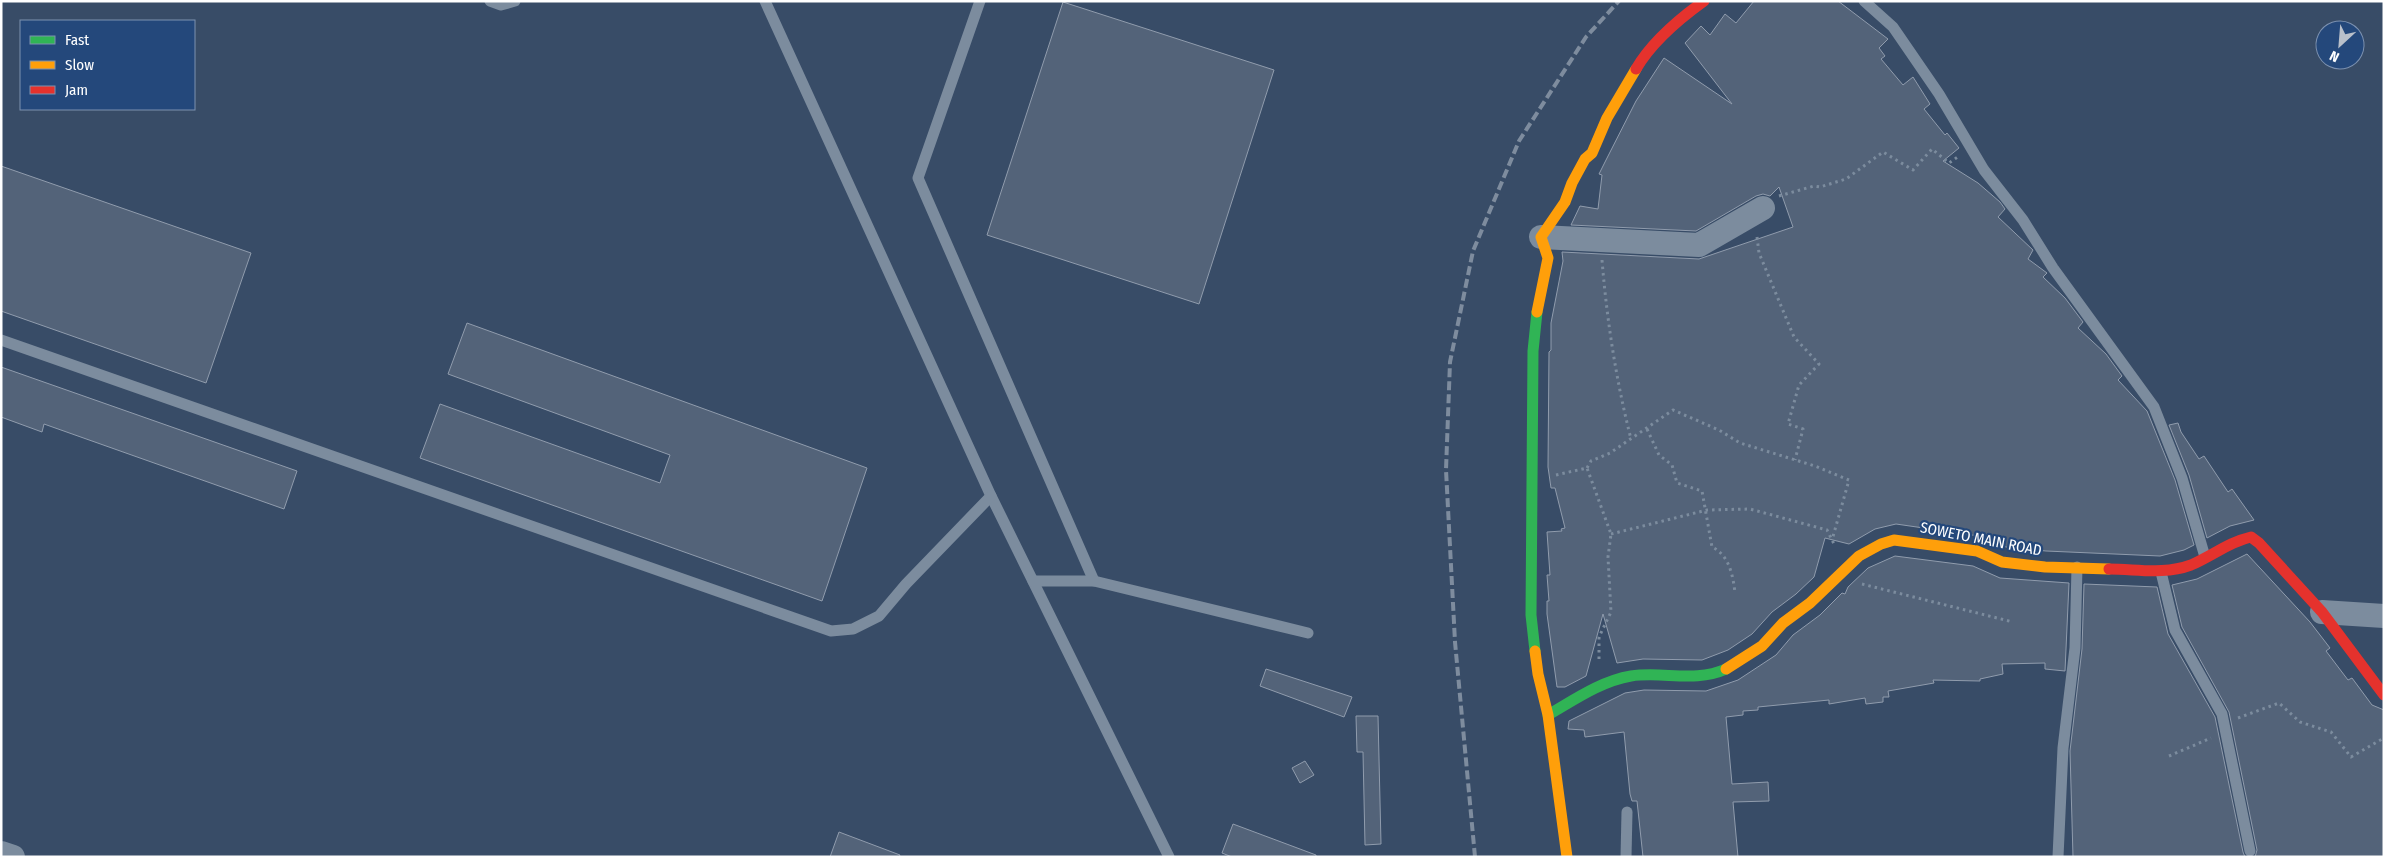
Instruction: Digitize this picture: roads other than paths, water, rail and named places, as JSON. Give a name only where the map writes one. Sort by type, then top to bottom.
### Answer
[{"type":"street","points":[[1567,857],[1548,716],[1538,674],[1531,615],[1535,321],[1548,258],[1541,237],[1565,202],[1584,159],[1592,153],[1607,118],[1643,57],[1688,12],[1704,1]]},
{"type":"street","points":[[1541,237],[1699,245],[1759,211]]},
{"type":"street","name":"SOWETO MAIN ROAD","points":[[1548,716],[1600,688],[1629,676],[1648,674],[1685,678],[1707,676],[1729,667],[1765,644],[1782,624],[1813,601],[1851,560],[1883,542],[1894,540],[1977,552],[2002,562],[2045,567],[2161,572],[2190,565],[2237,540],[2251,537],[2259,543],[2322,612],[2384,695]]},
{"type":"street","points":[[2322,612],[2384,616]]},
{"type":"street","points":[[1,853],[13,857]]},
{"type":"lane","points":[[490,1],[501,5],[515,1]]},
{"type":"lane","points":[[765,1],[992,496],[1169,857]]},
{"type":"lane","points":[[980,1],[918,178],[1094,581]]},
{"type":"lane","points":[[1864,1],[1893,27],[1939,94],[1984,170],[2022,220],[2053,268],[2154,407],[2182,478],[2205,557]]},
{"type":"lane","points":[[1,340],[831,631],[853,629],[879,616],[906,584],[992,496]]},
{"type":"lane","points":[[2058,857],[2063,748],[2075,648],[2077,567]]},
{"type":"lane","points":[[2161,572],[2175,630],[2222,714],[2250,850]]},
{"type":"lane","points":[[1033,580],[1094,581],[1308,633]]},
{"type":"lane","points":[[1626,857],[1627,812]]},
{"type":"railway","points":[[1475,857],[1455,642],[1446,470],[1450,362],[1473,251],[1519,141],[1586,37],[1619,1]]}]
